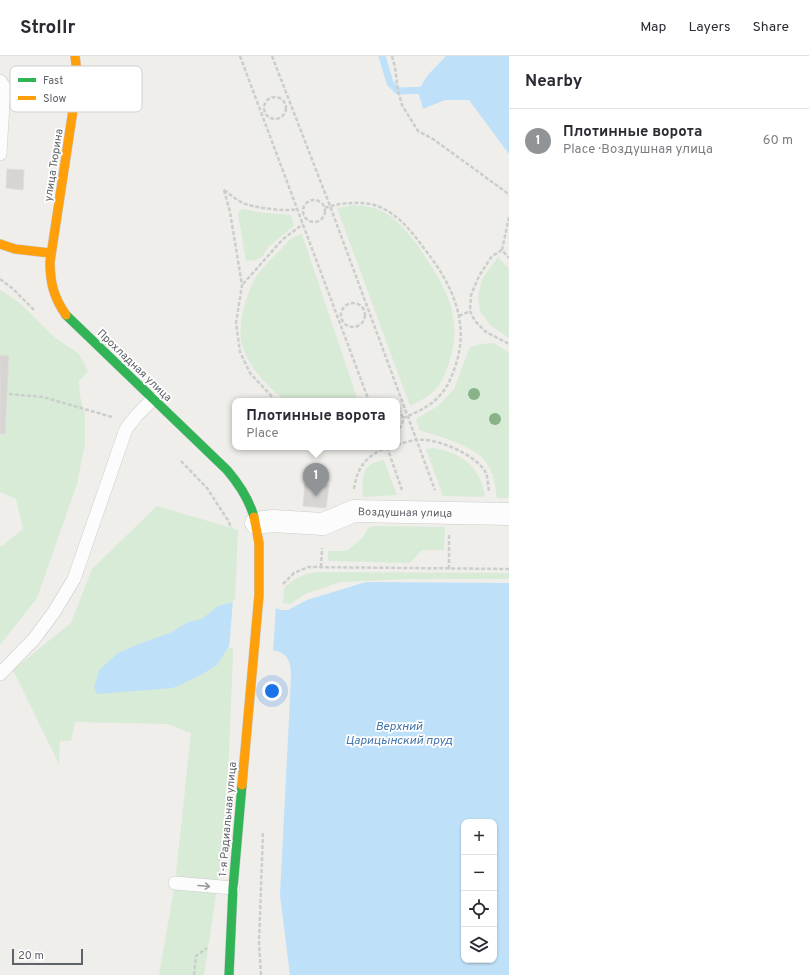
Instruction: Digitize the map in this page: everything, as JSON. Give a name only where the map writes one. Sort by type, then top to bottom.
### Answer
[{"type":"main road","name":"улица Тюрина","points":[[75,56],[76,66]]},
{"type":"main road","name":"улица Тюрина","points":[[50,253],[74,112]]},
{"type":"main road","points":[[0,244],[16,249],[50,253]]},
{"type":"main road","name":"Прохладная улица","points":[[50,253],[52,289],[64,312],[227,470],[239,484],[252,509],[256,523]]},
{"type":"main road","name":"1-я Радиальная улица","points":[[229,975],[233,888],[259,595],[260,543],[256,523]]},
{"type":"street","name":"Воздушная улица","points":[[256,523],[274,521],[323,524],[354,511],[500,514]]},
{"type":"lane","points":[[0,81],[4,87],[0,154]]},
{"type":"lane","points":[[0,674],[34,639],[54,612],[74,579],[116,462],[126,429],[137,414],[153,398]]},
{"type":"lane","points":[[175,883],[233,888]]},
{"type":"path","points":[[240,56],[263,112],[298,209],[302,216],[309,221],[316,222],[323,219],[325,208],[321,202],[318,201],[310,201],[307,203],[302,216],[303,224],[341,320],[368,398]]},
{"type":"path","points":[[272,56],[330,206],[444,513],[449,569]]},
{"type":"path","points":[[392,56],[402,105],[418,131],[433,139],[506,192],[509,196]]},
{"type":"path","points":[[272,97],[282,98],[286,104],[286,110],[280,118],[270,118],[263,112],[266,101],[272,97]]},
{"type":"path","points":[[273,398],[250,373],[240,352],[236,323],[242,285],[230,212],[224,190],[248,205],[290,212],[298,209]]},
{"type":"path","points":[[325,208],[361,202],[384,208],[399,218],[430,256],[446,281],[454,299],[462,330],[461,343],[457,362],[447,387],[431,405],[403,418]]},
{"type":"path","points":[[509,217],[502,250],[492,256],[479,276],[471,295],[470,311],[476,321],[486,332],[509,344]]},
{"type":"path","points":[[242,285],[283,239],[303,224]]},
{"type":"path","points":[[502,250],[509,258]]},
{"type":"path","points":[[350,304],[360,306],[364,312],[363,322],[355,327],[348,326],[341,320],[342,312],[346,306],[350,304]]},
{"type":"path","points":[[364,312],[368,311]]},
{"type":"path","points":[[459,316],[470,311]]},
{"type":"path","points":[[9,394],[43,397],[111,416],[126,429]]},
{"type":"path","points":[[400,412],[403,418],[402,425],[400,427]]},
{"type":"path","points":[[400,444],[416,440],[438,443],[459,449],[474,460],[486,473],[490,495],[500,514]]},
{"type":"path","points":[[354,511],[354,487],[357,473],[365,461],[374,453],[381,450]]},
{"type":"path","points":[[389,450],[405,498],[405,512]]},
{"type":"path","points":[[180,460],[207,488],[232,529]]},
{"type":"path","points":[[282,586],[294,573],[308,567],[509,569]]},
{"type":"green space","points":[[353,205],[378,209],[402,226],[433,268],[451,306],[454,319],[453,347],[446,372],[435,390],[425,398],[410,406],[337,208]]},
{"type":"green space","points":[[244,209],[257,212],[291,215],[294,226],[269,246],[262,257],[255,260],[246,261],[238,214],[240,210]]},
{"type":"green space","points":[[302,234],[357,398],[282,398],[266,384],[255,371],[246,356],[240,332],[242,314],[254,280],[287,242]]},
{"type":"green space","points":[[498,257],[509,269],[509,338],[490,325],[480,311],[478,296],[482,279]]},
{"type":"green space","points":[[0,290],[20,303],[53,336],[79,354],[88,371],[79,381],[80,396],[85,415],[85,443],[77,484],[37,598],[0,645],[0,546],[23,529],[16,499],[0,492],[0,434],[5,434],[9,356],[0,355]]},
{"type":"green space","points":[[494,343],[509,353],[509,498],[497,498],[491,470],[481,456],[456,442],[419,430],[416,419],[438,406],[454,389],[470,347]]},
{"type":"green space","points":[[434,448],[454,454],[468,463],[479,477],[483,486],[485,497],[443,496],[426,449]]},
{"type":"green space","points":[[384,460],[397,495],[363,497],[364,472],[371,464]]},
{"type":"green space","points":[[157,506],[238,530],[226,828],[204,975],[159,975],[175,883],[191,733],[168,724],[75,722],[71,741],[60,741],[59,764],[13,670],[71,623],[92,569]]},
{"type":"green space","points":[[376,526],[445,527],[444,550],[422,550],[410,563],[328,561],[328,551],[347,551],[363,537],[368,528]]},
{"type":"green space","points":[[318,572],[509,573],[509,579],[407,579],[341,582],[305,594],[291,604],[283,603],[284,588],[299,577]]},
{"type":"water","points":[[446,56],[509,56],[509,154],[469,100],[445,100],[423,109],[418,91],[427,76]]},
{"type":"water","name":"Верхний Царицынский пруд","points":[[366,582],[509,583],[509,975],[290,975],[280,895],[291,674],[288,659],[282,653],[277,651],[229,646],[217,665],[199,676],[173,688],[97,694],[94,688],[99,670],[118,653],[170,633],[188,622],[202,619],[218,606],[241,600],[252,599],[281,610],[288,610],[307,600]]},
{"type":"pier","points":[[252,597],[276,606],[273,652],[230,648],[229,650],[233,600]]},
{"type":"building","points":[[7,169],[24,170],[23,190],[6,188]]},
{"type":"building","points":[[0,355],[9,356],[5,434],[0,434]]},
{"type":"building","points":[[305,483],[329,485],[326,508],[303,506]]},
{"type":"waterway","points":[[382,56],[390,83],[398,91],[427,90]]},
{"type":"traffic: fast","points":[[66,315],[227,470],[243,492],[254,517]]},
{"type":"traffic: fast","points":[[229,975],[233,888],[242,785]]},
{"type":"traffic: slow","points":[[75,56],[76,66]]},
{"type":"traffic: slow","points":[[66,315],[58,302],[54,290],[50,262],[73,112]]},
{"type":"traffic: slow","points":[[0,244],[15,249],[50,253]]},
{"type":"traffic: slow","points":[[242,785],[259,595],[259,543],[254,517]]},
{"type":"place","name":"Плотинные ворота","points":[[316,496]]}]
